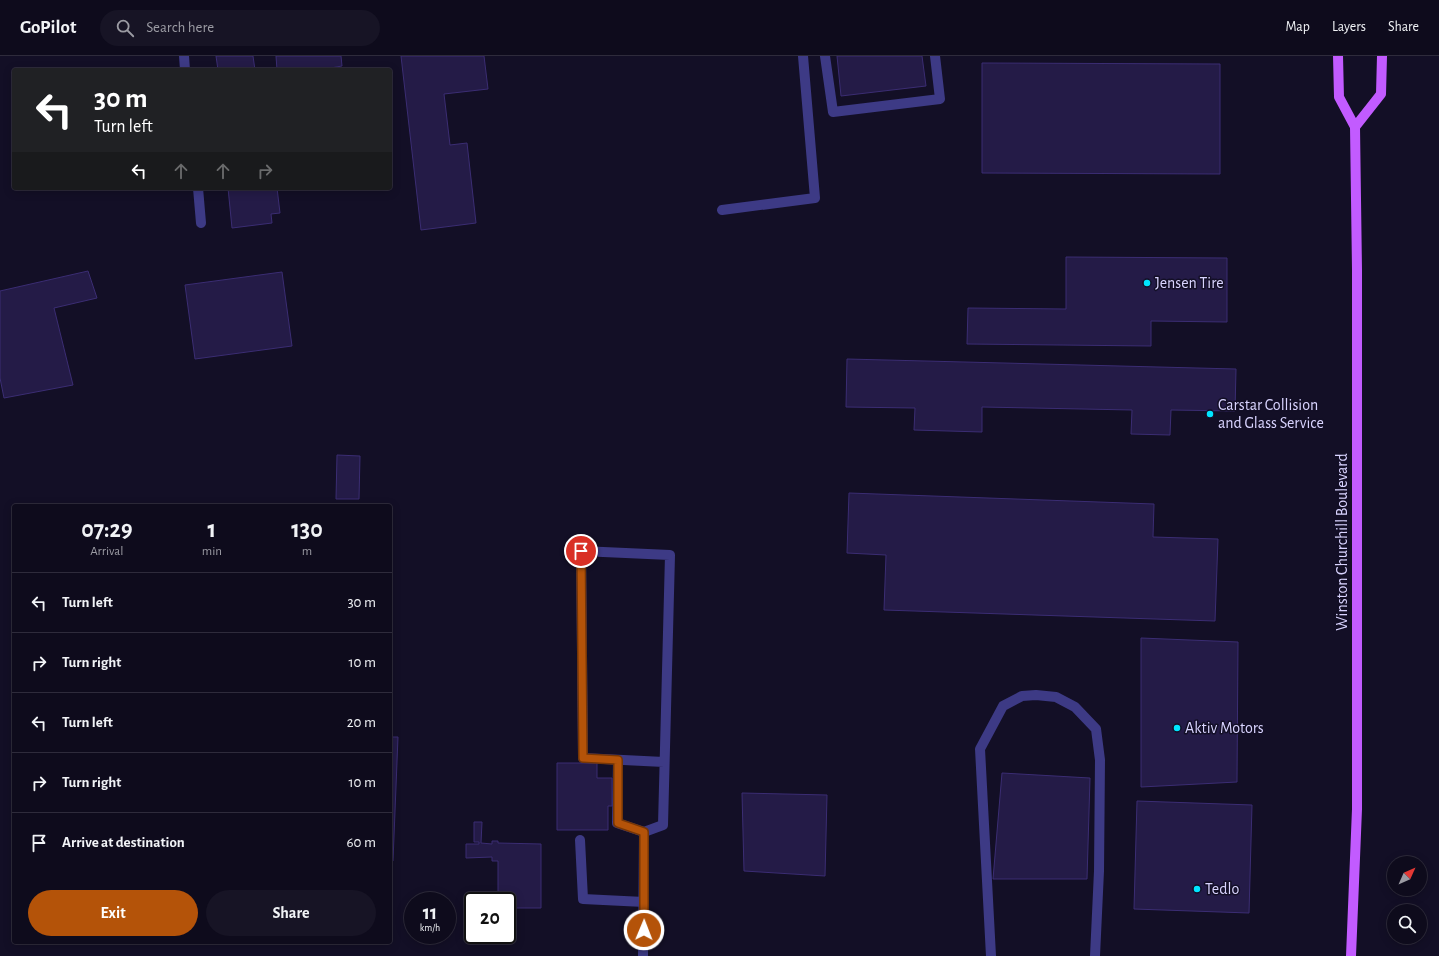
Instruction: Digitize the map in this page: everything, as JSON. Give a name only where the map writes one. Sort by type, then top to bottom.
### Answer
[{"type":"main road","name":"Winston Churchill Boulevard","points":[[1338,56],[1339,97],[1355,127],[1357,278],[1357,809],[1351,956]]},
{"type":"main road","points":[[1355,127],[1381,94],[1382,56]]},
{"type":"lane","points":[[184,56],[185,68]]},
{"type":"lane","points":[[722,210],[815,198],[803,56]]},
{"type":"lane","points":[[825,56],[834,112],[940,99],[935,56]]},
{"type":"lane","points":[[198,190],[201,223]]},
{"type":"lane","points":[[618,760],[618,823],[644,832],[663,825],[670,555],[581,551],[583,758],[664,762]]},
{"type":"lane","points":[[991,956],[980,749],[1003,706],[1022,696],[1036,695],[1056,697],[1075,707],[1096,729],[1100,760],[1099,871],[1096,956]]},
{"type":"lane","points":[[644,832],[644,956]]},
{"type":"lane","points":[[580,840],[583,899],[644,902]]},
{"type":"building","points":[[216,56],[253,56],[255,68],[218,68]]},
{"type":"building","points":[[276,56],[341,56],[342,66],[331,68],[277,68]]},
{"type":"building","points":[[401,56],[484,56],[488,89],[444,94],[450,145],[467,143],[476,223],[421,230]]},
{"type":"building","points":[[837,56],[922,56],[926,86],[841,96]]},
{"type":"building","points":[[982,63],[1220,64],[1220,174],[982,173]]},
{"type":"building","points":[[228,190],[277,190],[280,213],[271,214],[272,223],[232,228]]},
{"type":"building","name":"Jensen Tire","points":[[1066,257],[1227,258],[1227,322],[1151,321],[1151,346],[967,344],[968,308],[1066,309]]},
{"type":"building","points":[[88,271],[97,298],[54,308],[73,385],[4,398],[0,378],[0,291]]},
{"type":"building","points":[[282,272],[292,346],[195,359],[185,285]]},
{"type":"building","points":[[847,359],[1236,369],[1235,411],[1171,410],[1170,435],[1131,434],[1132,410],[982,407],[982,432],[914,430],[915,408],[846,407]]},
{"type":"building","points":[[337,455],[360,456],[359,499],[336,499]]},
{"type":"building","points":[[849,493],[1154,504],[1153,537],[1218,539],[1215,621],[884,610],[886,555],[847,553]]},
{"type":"building","points":[[1141,638],[1238,642],[1237,782],[1141,787]]},
{"type":"building","points":[[392,737],[398,737],[393,861]]},
{"type":"building","points":[[557,763],[597,763],[597,778],[612,778],[612,806],[608,806],[608,830],[557,830]]},
{"type":"building","points":[[1002,773],[1090,778],[1087,879],[993,879]]},
{"type":"building","points":[[742,793],[827,795],[825,876],[744,871]]},
{"type":"building","points":[[1137,801],[1252,805],[1249,913],[1134,909]]},
{"type":"building","points":[[474,822],[482,822],[481,843],[492,844],[492,841],[498,841],[498,843],[541,844],[541,908],[516,908],[516,892],[498,892],[498,861],[492,861],[492,857],[466,858],[466,844],[479,844],[479,842],[474,842]]},
{"type":"place","name":"Jensen Tire","points":[[1147,283]]},
{"type":"place","name":"Carstar Collision and Glass Service","points":[[1210,414]]},
{"type":"place","name":"Aktiv Motors","points":[[1177,728]]},
{"type":"place","name":"Tedlo","points":[[1197,889]]},
{"type":"route","points":[[581,551],[583,758],[618,760],[618,823],[644,832],[644,930]]}]
